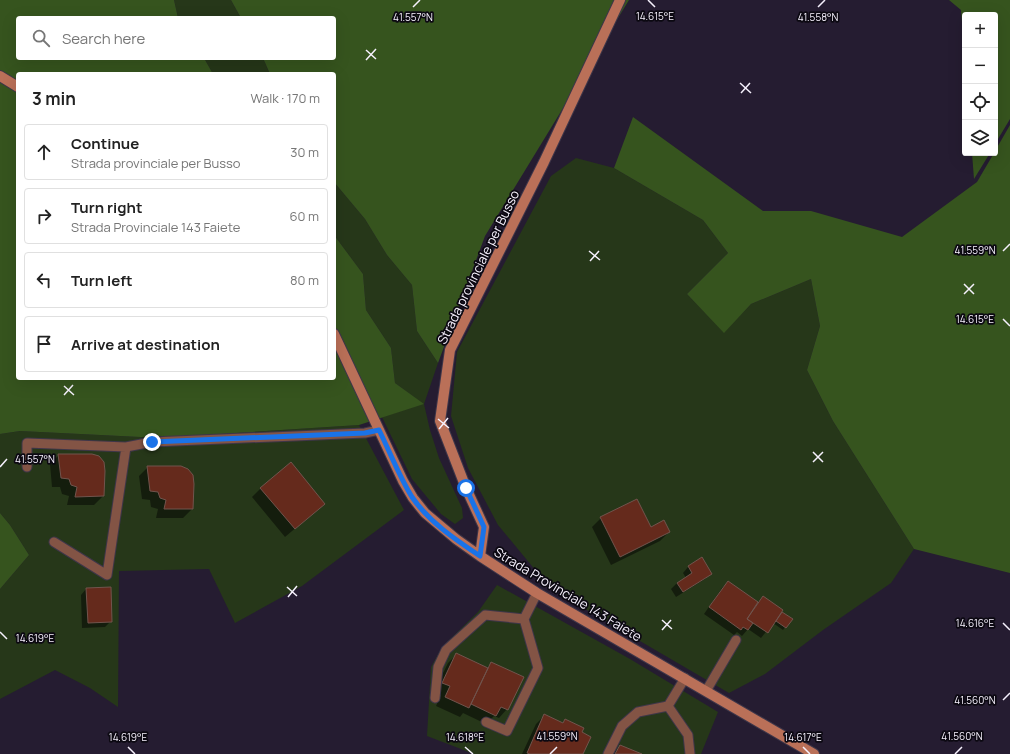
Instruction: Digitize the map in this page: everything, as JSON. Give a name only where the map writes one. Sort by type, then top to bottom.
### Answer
[{"type":"main road","name":"Strada provinciale per Busso","points":[[480,556],[484,527],[466,488],[440,421],[450,350],[544,162],[620,0]]},
{"type":"main road","points":[[0,76],[16,86]]},
{"type":"main road","name":"Strada Provinciale 143 Faiete","points":[[336,338],[403,481],[413,498],[425,513],[456,539],[537,593],[814,754]]},
{"type":"lane","points":[[27,467],[27,443],[126,447],[152,442],[365,433],[379,430]]},
{"type":"lane","points":[[54,542],[107,575],[126,447]]},
{"type":"lane","points":[[486,722],[507,731],[538,668],[524,619],[537,593]]},
{"type":"lane","points":[[435,698],[438,667],[446,650],[485,615],[524,619]]},
{"type":"lane","points":[[706,691],[736,640]]},
{"type":"lane","points":[[608,754],[622,726],[638,712],[668,706],[685,678]]},
{"type":"lane","points":[[668,706],[688,735],[690,754]]},
{"type":"green space","points":[[0,0],[174,0],[178,16],[16,16],[16,60],[205,60],[212,72],[16,72],[16,380],[336,380],[336,238],[363,274],[366,310],[391,348],[395,383],[424,404],[359,425],[160,438],[20,431],[0,434]]},
{"type":"green space","points":[[174,0],[231,0],[240,16],[178,16]]},
{"type":"green space","points":[[231,0],[629,0],[485,236],[438,363],[417,331],[412,285],[387,255],[365,219],[336,184],[336,72],[269,72],[264,60],[336,60],[336,16],[240,16]]},
{"type":"green space","points":[[949,0],[1010,0],[1010,119],[998,139],[998,12],[962,12],[962,22],[961,10]]},
{"type":"green space","points":[[205,60],[264,60],[269,72],[212,72]]},
{"type":"green space","points":[[633,117],[763,211],[811,211],[902,237],[977,182],[992,156],[998,156],[998,146],[1010,125],[1010,573],[914,549],[833,421],[807,370],[820,326],[811,279],[751,304],[724,333],[687,294],[728,253],[703,220],[614,168]]},
{"type":"green space","points":[[972,156],[988,156],[974,179]]},
{"type":"green space","points":[[576,158],[614,168],[703,220],[728,253],[687,294],[724,332],[751,304],[811,279],[820,326],[807,370],[833,421],[914,549],[891,583],[823,630],[765,674],[729,693],[580,606],[536,571],[498,525],[468,468],[451,416],[457,352],[551,176]]},
{"type":"green space","points":[[336,184],[365,219],[387,255],[412,285],[417,331],[438,363],[424,404],[439,458],[462,508],[463,518],[455,524],[441,514],[412,479],[382,417],[423,404],[395,383],[391,348],[366,310],[363,274],[336,238]]},
{"type":"green space","points":[[359,425],[404,510],[302,586],[235,623],[209,569],[119,571],[118,707],[90,688],[55,670],[0,699],[0,589],[29,555],[10,525],[0,513],[0,434],[20,431],[160,438]]},
{"type":"green space","points":[[0,513],[10,525],[29,555],[0,589]]},
{"type":"green space","points":[[497,585],[630,659],[718,712],[701,754],[474,754],[427,736],[431,667],[442,647],[478,612]]},
{"type":"building","points":[[58,454],[92,454],[99,456],[104,462],[104,496],[75,497],[77,487],[71,485],[69,479],[61,478]]},
{"type":"building","points":[[291,462],[325,504],[295,529],[260,488]]},
{"type":"building","points":[[147,466],[181,466],[188,469],[193,475],[193,509],[164,509],[166,500],[160,498],[158,492],[150,491]]},
{"type":"building","points":[[637,499],[651,527],[664,520],[670,532],[620,557],[600,517]]},
{"type":"building","points":[[702,557],[712,574],[683,592],[677,583],[692,573],[688,566]]},
{"type":"building","points":[[728,581],[758,602],[747,619],[753,623],[748,630],[743,627],[741,630],[709,607]]},
{"type":"building","points":[[111,587],[112,622],[88,623],[86,588]]},
{"type":"building","points":[[763,596],[783,610],[768,633],[747,619]]},
{"type":"building","points":[[782,612],[793,619],[786,628],[776,621]]},
{"type":"building","points":[[456,653],[488,668],[469,708],[445,697],[450,686],[442,683]]},
{"type":"building","points":[[491,662],[524,677],[508,710],[501,707],[496,716],[471,704]]},
{"type":"building","points":[[544,714],[563,723],[565,719],[584,728],[582,732],[591,737],[583,754],[527,753]]},
{"type":"building","points":[[620,745],[642,754],[615,754]]},
{"type":"route","points":[[152,442],[365,433],[379,430],[403,481],[413,498],[425,513],[456,539],[480,556],[484,527],[466,488]]}]
